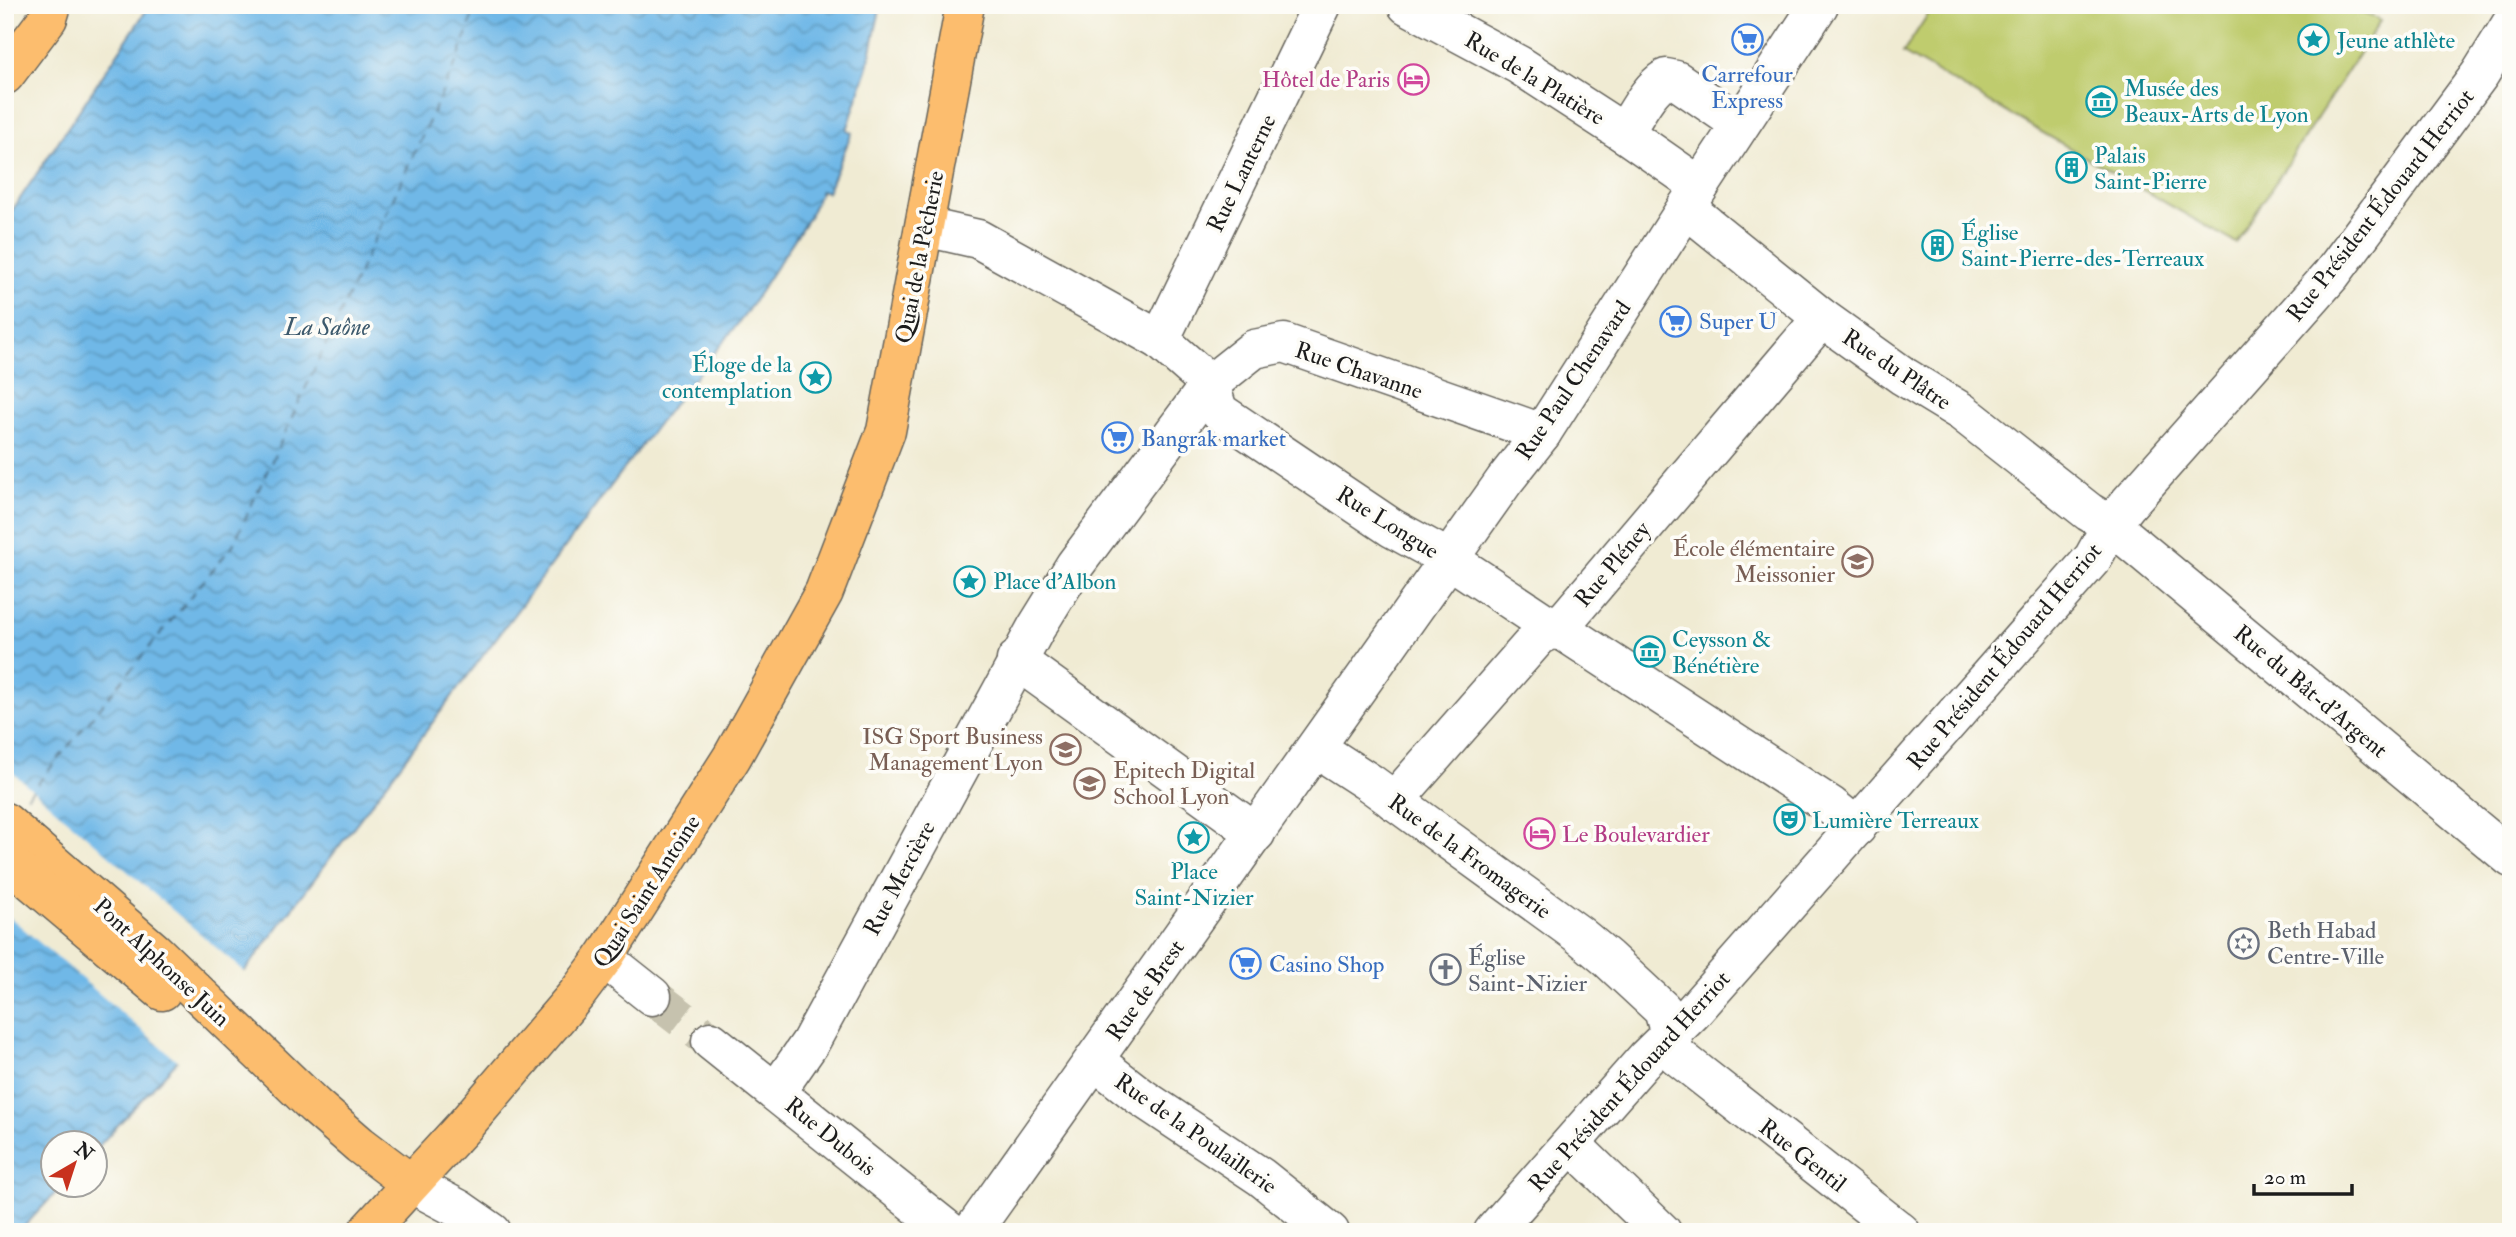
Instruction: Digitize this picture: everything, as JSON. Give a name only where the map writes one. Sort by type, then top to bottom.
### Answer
[{"type":"main road","points":[[5,75],[48,18],[52,5]]},
{"type":"main road","name":"Quai de la Pêcherie","points":[[859,505],[886,431],[965,5]]},
{"type":"main road","name":"Quai Saint Antoine","points":[[367,1232],[465,1125],[577,994],[604,958],[732,757],[796,645],[824,592],[859,505]]},
{"type":"main road","name":"Pont Alphonse Juin","points":[[5,822],[154,951],[314,1105],[410,1183]]},
{"type":"main road","name":"Pont Alphonse Juin","points":[[5,859],[138,973],[314,1105]]},
{"type":"street","name":"Rue Lanterne","points":[[1160,340],[1322,5]]},
{"type":"street","name":"Rue de la Platière","points":[[1407,5],[1519,65],[1624,133],[1693,197]]},
{"type":"street","name":"Rue Paul Chenavard","points":[[1316,748],[1505,480],[1542,433],[1819,5]]},
{"type":"street","points":[[2507,5],[2511,11]]},
{"type":"street","name":"Rue Président Édouard Herriot","points":[[1493,1232],[1646,1058],[1693,1012],[2093,558],[2111,525],[2331,275],[2480,74],[2511,24]]},
{"type":"street","points":[[1624,133],[1659,82],[1666,78],[1676,80],[1741,124]]},
{"type":"street","name":"Rue du Plâtre","points":[[1693,197],[1822,318],[1903,376],[1962,412],[2089,512],[2111,525]]},
{"type":"street","name":"Rue Longue","points":[[925,227],[978,239],[1160,340],[1210,384],[1221,413],[1392,528],[1449,559],[1831,806],[1857,827]]},
{"type":"street","name":"Rue Pléney","points":[[1394,801],[1539,636],[1556,628],[1822,318]]},
{"type":"street","name":"Rue Chavanne","points":[[1016,660],[1069,574],[1210,384],[1254,349],[1284,343],[1542,433]]},
{"type":"street","name":"Rue du Bât-d'Argent","points":[[2111,525],[2511,858]]},
{"type":"street","points":[[1016,660],[1256,833]]},
{"type":"street","name":"Rue Mercière","points":[[776,1092],[810,1043],[1016,660]]},
{"type":"street","name":"Rue de la Fromagerie","points":[[1316,748],[1394,801],[1578,934],[1607,958],[1662,1010],[1676,1055],[1738,1104]]},
{"type":"street","name":"Rue de Brest","points":[[972,1232],[1316,748]]},
{"type":"street","points":[[604,958],[652,996]]},
{"type":"street","name":"Rue Dubois","points":[[711,1041],[950,1232]]},
{"type":"street","name":"Rue de la Poulaillerie","points":[[1095,1061],[1141,1097],[1261,1177],[1330,1232]]},
{"type":"street","name":"Rue Gentil","points":[[1738,1104],[1901,1232]]},
{"type":"street","points":[[1571,1144],[1662,1232]]},
{"type":"street","points":[[410,1183],[459,1209],[492,1232]]},
{"type":"green space","points":[[1934,5],[2352,5],[2380,21],[2236,243],[1903,53]]},
{"type":"water","name":"La Saône","points":[[150,5],[881,5],[867,69],[847,130],[852,133],[827,192],[821,190],[809,217],[744,316],[660,421],[177,1061],[108,1136],[108,1128],[38,1128],[38,1198],[51,1198],[19,1232],[5,1232],[5,221]]},
{"type":"pier","points":[[5,766],[248,975],[180,1063],[5,913]]},
{"type":"ferry route","points":[[17,809],[233,545],[460,54],[476,5]]},
{"type":"tunnel","points":[[652,996],[711,1041]]},
{"type":"place","name":"Carrefour Express","points":[[1747,40]]},
{"type":"place","name":"Jeune athlète","points":[[2314,40]]},
{"type":"place","name":"Hôtel de Paris","points":[[1413,79]]},
{"type":"place","name":"Musée des Beaux-Arts de Lyon","points":[[2101,101]]},
{"type":"place","name":"Palais Saint-Pierre","points":[[2071,168]]},
{"type":"place","name":"Église Saint-Pierre-des-Terreaux","points":[[1938,245]]},
{"type":"place","name":"Super U","points":[[1676,321]]},
{"type":"place","name":"Éloge de la contemplation","points":[[815,377]]},
{"type":"place","name":"Bangrak market","points":[[1118,438]]},
{"type":"place","name":"École élémentaire Meissonier","points":[[1858,561]]},
{"type":"place","name":"Place d'Albon","points":[[970,581]]},
{"type":"place","name":"Ceysson & Bénétière","points":[[1649,652]]},
{"type":"place","name":"ISG Sport Business Management Lyon","points":[[1066,749]]},
{"type":"place","name":"Epitech Digital School Lyon","points":[[1090,783]]},
{"type":"place","name":"Lumière Terreaux","points":[[1789,820]]},
{"type":"place","name":"Le Boulevardier","points":[[1539,834]]},
{"type":"place","name":"Place Saint-Nizier","points":[[1194,837]]},
{"type":"place","name":"Beth Habad Centre-Ville","points":[[2244,943]]},
{"type":"place","name":"Casino Shop","points":[[1246,964]]},
{"type":"place","name":"Église Saint-Nizier","points":[[1445,970]]}]
